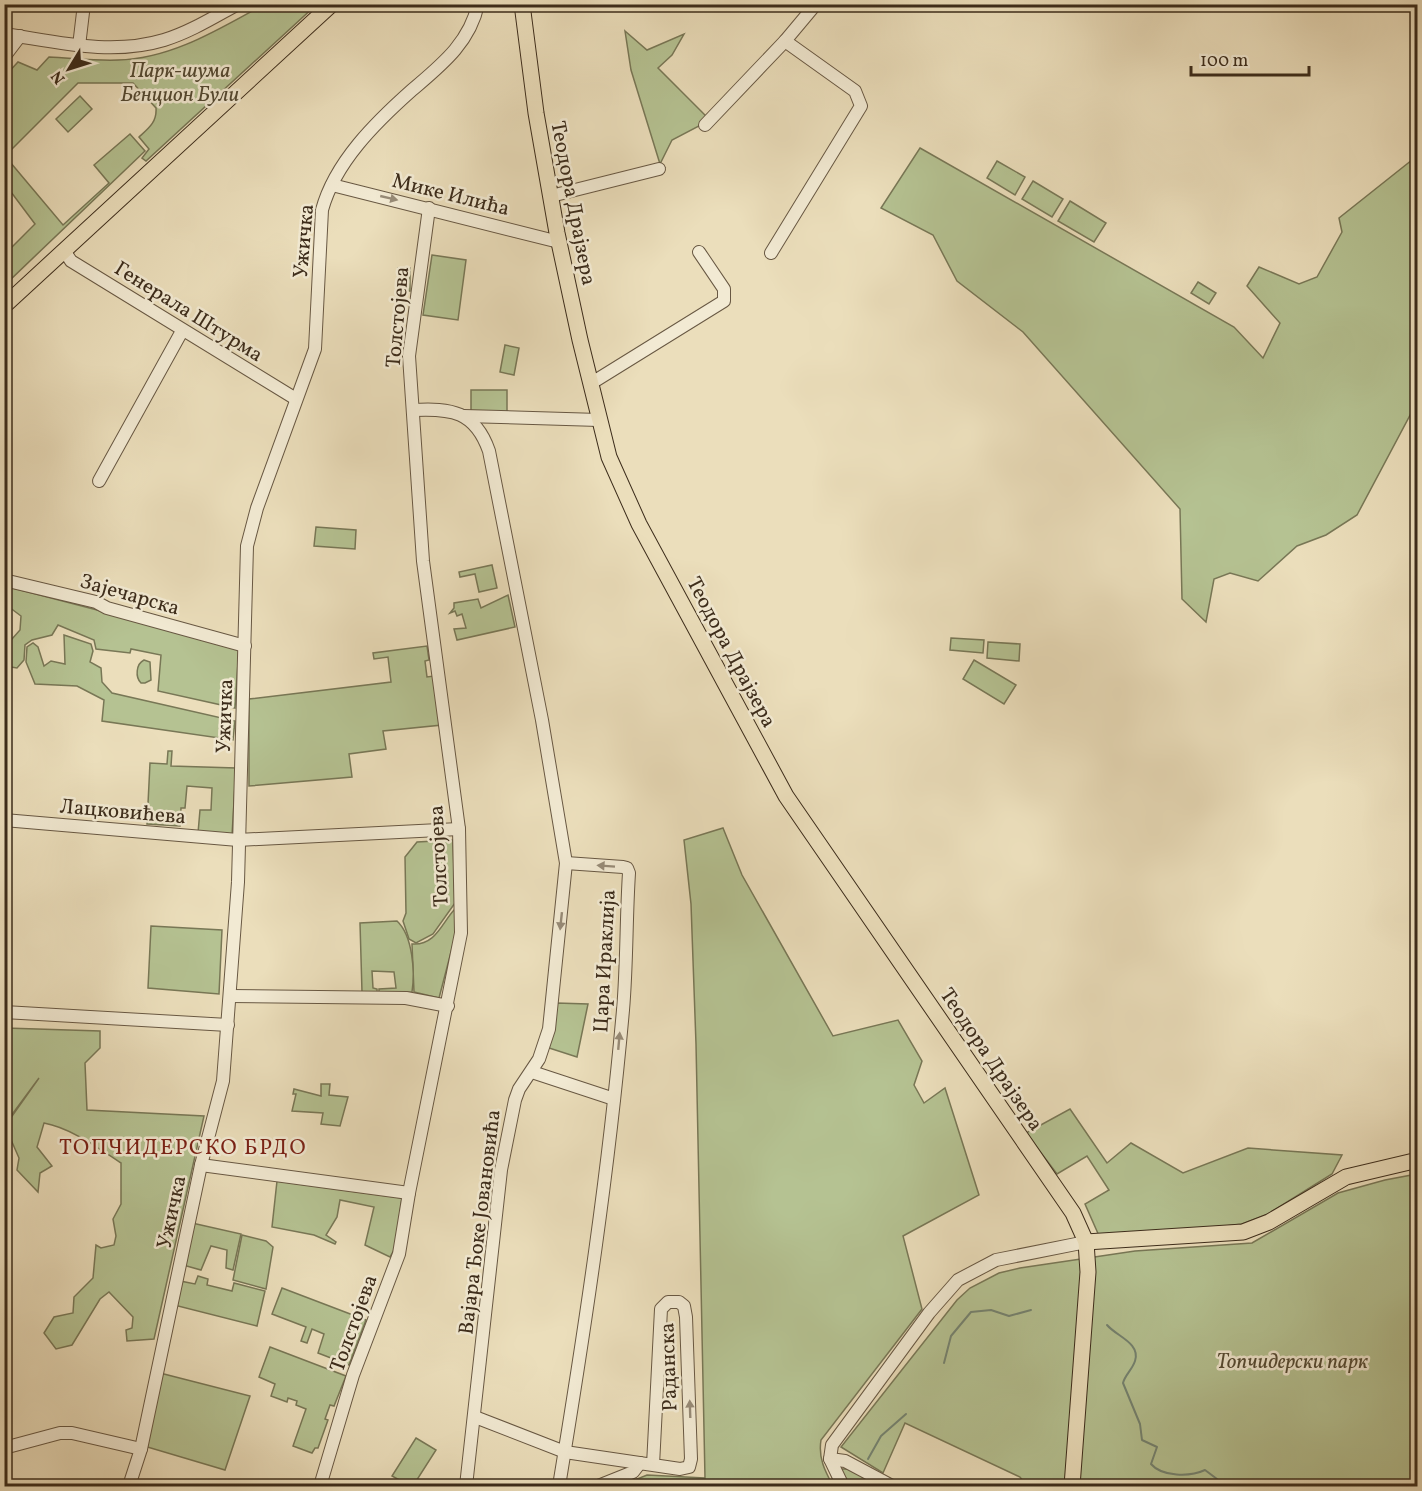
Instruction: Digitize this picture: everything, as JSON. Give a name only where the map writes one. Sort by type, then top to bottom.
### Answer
[{"type":"main road","points":[[4,306],[332,4]]},
{"type":"main road","name":"Теодора Драјзера","points":[[522,4],[527,52],[550,196],[590,384],[609,456],[639,524],[786,796],[1073,1213],[1086,1242]]},
{"type":"main road","points":[[1072,1486],[1087,1315],[1086,1242],[1243,1232],[1269,1222],[1352,1174],[1418,1160]]},
{"type":"street","points":[[79,45],[84,4]]},
{"type":"street","points":[[4,34],[113,49],[151,44],[183,33],[238,4]]},
{"type":"street","name":"Ужичка","points":[[129,1486],[141,1449],[201,1165],[223,1081],[238,882],[249,535],[316,339],[320,220],[324,203],[332,185],[372,128],[459,46],[473,23],[478,4]]},
{"type":"street","points":[[705,125],[785,41],[816,4]]},
{"type":"street","points":[[4,57],[20,36]]},
{"type":"street","points":[[771,253],[861,106],[855,91],[785,41]]},
{"type":"street","points":[[550,196],[659,169]]},
{"type":"street","name":"Мике Илића","points":[[332,185],[559,242]]},
{"type":"street","name":"Толстојева","points":[[320,1486],[353,1375],[399,1254],[461,933],[459,829],[423,561],[413,410],[410,341],[429,208]]},
{"type":"street","name":"Генерала Штурма","points":[[65,252],[71,261],[296,399]]},
{"type":"street","points":[[590,384],[724,301],[724,290],[699,252]]},
{"type":"street","points":[[99,481],[182,330]]},
{"type":"street","points":[[413,410],[440,408],[464,416],[599,420]]},
{"type":"street","points":[[464,416],[477,429],[489,451],[540,712],[566,863]]},
{"type":"street","name":"Зајечарска","points":[[4,580],[96,602],[107,608],[245,646]]},
{"type":"street","name":"Лацковићева","points":[[4,820],[238,840],[459,829]]},
{"type":"street","name":"Вајара Ђоке Јовановића","points":[[466,1486],[501,1170],[515,1100],[519,1089],[532,1072],[549,1029],[566,863]]},
{"type":"street","name":"Цара Ираклија","points":[[559,1486],[614,1099],[623,1008],[629,871],[623,867],[566,863]]},
{"type":"street","points":[[230,996],[406,998],[448,1006]]},
{"type":"street","points":[[4,1012],[228,1025]]},
{"type":"street","points":[[532,1072],[614,1099]]},
{"type":"street","points":[[201,1165],[409,1193]]},
{"type":"street","points":[[843,1486],[830,1459],[833,1444],[928,1313],[954,1284],[975,1269],[996,1260],[1086,1242]]},
{"type":"street","name":"Раданска","points":[[475,1417],[565,1452],[680,1469],[688,1467],[691,1459],[686,1309],[679,1302],[668,1302],[661,1309],[653,1465]]},
{"type":"street","points":[[4,1448],[60,1433],[72,1433],[141,1449]]},
{"type":"street","points":[[830,1459],[845,1461],[892,1486]]},
{"type":"street","points":[[598,1486],[633,1472],[640,1463]]},
{"type":"green space","name":"Парк-шума Бенцион Були","points":[[263,5],[316,5],[146,161],[142,158],[149,149],[139,137],[154,121],[156,108],[133,83],[78,83],[5,156],[5,76],[18,62],[37,70],[49,57],[101,60],[138,58],[194,41]]},
{"type":"green space","points":[[625,31],[647,50],[684,34],[672,55],[658,68],[706,116],[699,126],[672,140],[660,164],[631,70]]},
{"type":"green space","points":[[80,96],[92,109],[68,132],[56,119]]},
{"type":"green space","name":"Парк-шума Бенцион Були","points":[[130,134],[145,151],[10,280],[5,273],[5,254],[35,224],[5,184],[5,156],[63,225],[109,183],[94,165]]},
{"type":"green space","points":[[920,148],[1234,327],[1263,358],[1280,323],[1247,286],[1259,267],[1299,284],[1317,277],[1342,232],[1339,218],[1417,156],[1418,310],[1415,310],[1417,402],[1357,515],[1326,535],[1297,546],[1258,581],[1230,573],[1214,579],[1206,622],[1182,599],[1180,509],[1023,332],[957,281],[933,235],[881,208]]},
{"type":"green space","points":[[997,161],[1025,177],[1015,195],[987,178]]},
{"type":"green space","points":[[1033,181],[1063,199],[1052,217],[1022,199]]},
{"type":"green space","points":[[1070,201],[1106,223],[1094,242],[1058,221]]},
{"type":"green space","points":[[432,255],[466,260],[458,320],[423,315]]},
{"type":"green space","points":[[398,268],[410,268],[410,291],[398,291]]},
{"type":"green space","points":[[1198,282],[1216,293],[1209,304],[1191,293]]},
{"type":"green space","points":[[505,345],[519,348],[514,375],[500,372]]},
{"type":"green space","points":[[471,390],[507,390],[507,412],[471,412]]},
{"type":"green space","points":[[316,527],[356,530],[355,549],[314,546]]},
{"type":"green space","points":[[492,565],[497,588],[479,592],[475,574],[460,577],[459,572]]},
{"type":"green space","points":[[9,587],[239,647],[235,708],[158,691],[161,655],[131,649],[130,653],[96,649],[94,640],[58,625],[52,635],[32,640],[25,645],[24,660],[17,668],[5,666],[4,648],[20,630],[21,616],[5,604]]},
{"type":"green space","points":[[508,595],[515,627],[457,640],[454,629],[466,628],[462,614],[457,616],[455,611],[450,613],[454,608],[454,603],[478,599],[481,608]]},
{"type":"green space","points":[[64,635],[91,644],[93,651],[90,662],[101,668],[102,682],[112,693],[235,721],[233,740],[102,721],[104,700],[77,686],[35,684],[26,662],[27,647],[33,643],[38,647],[44,666],[51,661],[65,664]]},
{"type":"green space","points":[[951,638],[984,640],[983,653],[950,650]]},
{"type":"green space","points":[[988,642],[1020,644],[1019,661],[987,658]]},
{"type":"green space","points":[[427,646],[429,660],[425,661],[427,677],[434,676],[442,725],[383,731],[386,749],[349,754],[352,777],[249,786],[249,699],[391,682],[388,657],[374,659],[373,653]]},
{"type":"green space","points":[[144,660],[150,662],[151,680],[141,683],[137,671],[139,664]]},
{"type":"green space","points":[[974,660],[1016,685],[1004,704],[963,679]]},
{"type":"green space","points":[[168,751],[172,751],[171,766],[236,768],[232,835],[198,833],[200,810],[211,810],[212,788],[187,786],[185,808],[181,808],[180,826],[147,824],[150,763],[167,764]]},
{"type":"green space","points":[[723,828],[742,875],[833,1036],[898,1020],[922,1061],[914,1085],[924,1103],[945,1088],[979,1195],[903,1236],[922,1309],[821,1440],[821,1459],[833,1486],[620,1486],[647,1475],[705,1478],[696,1044],[691,904],[684,840]]},
{"type":"green space","points":[[453,840],[455,903],[433,934],[416,943],[409,939],[403,921],[406,913],[405,857],[417,842]]},
{"type":"green space","points":[[455,909],[456,933],[439,998],[414,992],[412,944],[420,944],[433,937]]},
{"type":"green space","points":[[397,921],[410,945],[413,965],[412,992],[379,993],[379,989],[396,988],[394,972],[372,971],[373,988],[377,989],[377,992],[362,992],[360,923]]},
{"type":"green space","points":[[151,926],[222,930],[219,994],[148,988]]},
{"type":"green space","points":[[556,1003],[588,1004],[577,1057],[546,1047]]},
{"type":"green space","points":[[5,1028],[100,1031],[100,1048],[85,1063],[87,1110],[204,1116],[154,1339],[127,1341],[126,1330],[132,1328],[133,1317],[109,1292],[100,1299],[72,1345],[56,1349],[44,1333],[54,1317],[73,1313],[74,1297],[93,1278],[96,1245],[101,1248],[114,1245],[116,1236],[113,1219],[121,1204],[121,1163],[74,1134],[44,1123],[37,1147],[52,1166],[40,1173],[38,1192],[17,1170],[19,1158],[5,1126],[39,1078],[5,1124]]},
{"type":"green space","points":[[321,1084],[330,1084],[329,1095],[348,1097],[340,1126],[321,1124],[323,1113],[292,1111],[296,1094],[293,1094],[294,1089],[321,1096]]},
{"type":"green space","points":[[1070,1109],[1107,1163],[1131,1143],[1183,1173],[1248,1148],[1342,1155],[1332,1174],[1268,1214],[1242,1224],[1129,1238],[1100,1238],[1085,1204],[1109,1190],[1087,1156],[1057,1174],[1026,1133]]},
{"type":"green space","name":"Топчидерски парк","points":[[1417,1174],[1417,1486],[1027,1486],[1020,1477],[905,1423],[883,1473],[841,1447],[957,1300],[970,1288],[999,1273],[1135,1251],[1252,1243],[1338,1193]]},
{"type":"green space","points":[[277,1181],[402,1198],[395,1248],[390,1257],[365,1245],[374,1207],[340,1200],[337,1217],[326,1235],[336,1242],[335,1244],[314,1235],[272,1227]]},
{"type":"green space","points":[[192,1223],[241,1234],[233,1270],[226,1268],[227,1250],[211,1246],[201,1270],[183,1265]]},
{"type":"green space","points":[[242,1235],[266,1241],[273,1247],[266,1289],[233,1280]]},
{"type":"green space","points":[[198,1276],[208,1279],[207,1285],[232,1291],[234,1283],[265,1291],[257,1326],[174,1305],[180,1281],[195,1284]]},
{"type":"green space","points":[[282,1288],[366,1320],[349,1365],[318,1353],[324,1334],[312,1329],[307,1343],[301,1341],[306,1327],[272,1314]]},
{"type":"green space","points":[[270,1347],[346,1376],[334,1406],[330,1405],[325,1419],[328,1420],[318,1448],[315,1448],[312,1453],[293,1446],[306,1409],[296,1405],[297,1401],[288,1398],[287,1402],[271,1396],[275,1384],[259,1377]]},
{"type":"green space","points":[[160,1373],[250,1396],[225,1470],[144,1446]]},
{"type":"green space","points":[[416,1438],[436,1450],[413,1486],[410,1486],[392,1476]]},
{"type":"green space","points":[[839,1469],[851,1469],[881,1486],[847,1486]]},
{"type":"waterway","points":[[944,1363],[951,1336],[971,1312],[991,1310],[1009,1316],[1031,1310]]},
{"type":"waterway","points":[[1107,1325],[1127,1340],[1136,1355],[1123,1383],[1140,1424],[1142,1440],[1157,1447],[1151,1464],[1162,1471],[1176,1474],[1192,1474],[1205,1470],[1217,1479],[1215,1486]]},
{"type":"waterway","points":[[868,1459],[881,1436],[906,1414]]},
{"type":"district","name":"ТОПЧИДЕРСКО БРДО","points":[[183,1146]]}]
